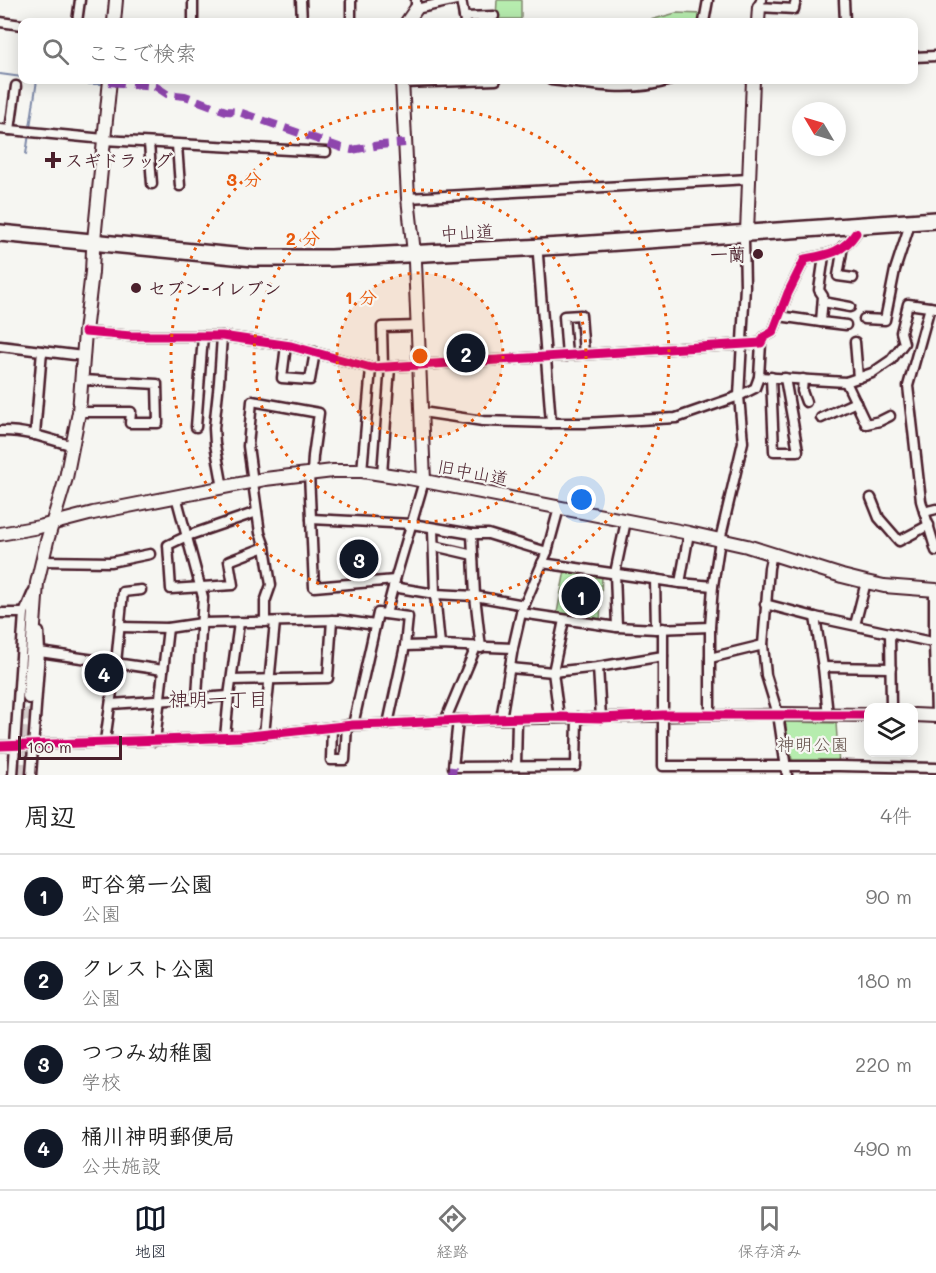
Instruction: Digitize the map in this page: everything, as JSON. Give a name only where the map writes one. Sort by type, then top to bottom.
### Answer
[{"type":"highway","name":"中山道","points":[[414,258],[538,255],[936,220]]},
{"type":"highway","name":"中山道","points":[[0,233],[196,261],[331,267],[574,245],[936,228]]},
{"type":"highway","name":"中山道","points":[[0,242],[94,246]]},
{"type":"street","points":[[78,18],[80,0]]},
{"type":"street","points":[[114,18],[116,0]]},
{"type":"street","points":[[193,0],[193,18]]},
{"type":"street","points":[[302,0],[302,18]]},
{"type":"street","points":[[351,0],[351,18]]},
{"type":"street","points":[[409,18],[416,4],[456,0]]},
{"type":"street","points":[[461,0],[465,18]]},
{"type":"street","points":[[705,18],[708,0]]},
{"type":"street","points":[[758,18],[760,3],[794,9],[796,0]]},
{"type":"street","points":[[844,0],[845,18]]},
{"type":"street","points":[[480,18],[494,16]]},
{"type":"street","points":[[0,22],[18,24]]},
{"type":"street","points":[[918,57],[936,56]]},
{"type":"street","points":[[29,697],[37,583],[66,478],[79,412],[110,84]]},
{"type":"street","points":[[386,614],[424,481],[418,326],[402,84]]},
{"type":"street","points":[[606,84],[615,87],[654,84]]},
{"type":"street","points":[[710,715],[710,627],[713,586],[720,540],[743,442],[739,396],[753,84]]},
{"type":"street","points":[[10,130],[16,86]]},
{"type":"street","points":[[0,129],[104,140],[326,152]]},
{"type":"street","points":[[149,143],[152,184]]},
{"type":"street","points":[[177,145],[180,186]]},
{"type":"street","points":[[408,198],[749,179]]},
{"type":"street","points":[[864,319],[885,320],[895,270],[908,230]]},
{"type":"street","points":[[422,412],[483,421],[584,423],[676,418],[739,396],[755,388],[759,376],[761,343],[764,337],[773,332],[788,293],[805,259],[832,254],[852,239],[856,233]]},
{"type":"street","points":[[843,246],[838,276],[853,278]]},
{"type":"street","points":[[538,255],[551,423]]},
{"type":"street","points":[[820,322],[824,296],[819,290],[824,256]]},
{"type":"street","points":[[823,302],[850,307]]},
{"type":"street","points":[[759,376],[846,382],[873,373],[891,360],[904,343],[902,332],[908,304],[933,308],[908,386],[921,501],[934,535],[936,551]]},
{"type":"street","points":[[567,356],[564,316],[581,315],[584,354]]},
{"type":"street","points":[[780,316],[846,325]]},
{"type":"street","points":[[382,474],[387,367],[382,327],[418,326]]},
{"type":"street","points":[[85,332],[131,336],[222,336],[286,345],[371,368],[761,343]]},
{"type":"street","points":[[196,427],[203,336]]},
{"type":"street","points":[[222,336],[214,428],[223,488]]},
{"type":"street","points":[[855,342],[858,378]]},
{"type":"street","points":[[286,345],[282,378],[310,380],[315,352]]},
{"type":"street","points":[[0,346],[83,356]]},
{"type":"street","points":[[35,435],[42,351]]},
{"type":"street","points":[[362,471],[371,368]]},
{"type":"street","points":[[771,377],[774,451],[798,451],[784,378]]},
{"type":"street","points":[[803,379],[802,391],[806,402]]},
{"type":"street","points":[[79,412],[131,412],[130,423],[158,423],[157,384],[82,380]]},
{"type":"street","points":[[846,382],[867,424],[890,416]]},
{"type":"street","points":[[265,622],[265,602],[271,585],[265,547],[260,532],[248,446],[252,401],[319,412],[310,473],[314,586],[394,583],[435,594],[475,596],[564,620],[617,627],[660,629],[710,627]]},
{"type":"street","points":[[821,418],[856,402]]},
{"type":"street","points":[[0,431],[35,435],[73,446]]},
{"type":"street","name":"旧中山道","points":[[0,534],[176,496],[254,482],[310,473],[362,471],[689,533],[884,586],[935,590]]},
{"type":"street","points":[[176,496],[203,597],[197,697]]},
{"type":"street","points":[[871,498],[879,518],[898,541],[929,525]]},
{"type":"street","points":[[501,719],[513,648],[523,609],[547,552],[559,508]]},
{"type":"street","points":[[924,512],[936,509]]},
{"type":"street","points":[[257,512],[168,544],[171,589],[233,585],[229,561],[265,547]]},
{"type":"street","points":[[311,519],[412,525],[472,534],[488,534],[547,552]]},
{"type":"street","points":[[617,627],[615,573],[626,521]]},
{"type":"street","points":[[433,529],[435,594],[440,645]]},
{"type":"street","points":[[680,583],[689,533]]},
{"type":"street","points":[[445,721],[479,647],[472,534]]},
{"type":"street","points":[[434,546],[473,555]]},
{"type":"street","points":[[42,561],[111,561],[150,554]]},
{"type":"street","points":[[772,554],[768,568],[763,645],[766,675],[778,714],[787,771]]},
{"type":"street","points":[[542,562],[713,586]]},
{"type":"street","points":[[655,579],[663,656],[663,766],[787,771],[936,768]]},
{"type":"street","points":[[855,625],[866,582]]},
{"type":"street","points":[[12,775],[24,613],[37,583]]},
{"type":"street","points":[[31,775],[42,605],[37,583]]},
{"type":"street","points":[[105,741],[123,592],[141,590]]},
{"type":"street","points":[[918,715],[936,716],[935,590]]},
{"type":"street","points":[[765,604],[935,643]]},
{"type":"street","points":[[0,613],[24,613]]},
{"type":"street","points":[[332,727],[332,760],[345,760],[350,725],[378,613],[408,617],[405,646],[388,724]]},
{"type":"street","points":[[815,617],[828,715]]},
{"type":"street","points":[[120,627],[168,628],[202,623],[332,620],[375,625]]},
{"type":"street","points":[[231,680],[328,678],[332,620]]},
{"type":"street","points":[[559,717],[553,672],[564,620]]},
{"type":"street","points":[[264,735],[275,622]]},
{"type":"street","points":[[225,737],[239,623]]},
{"type":"street","points":[[155,741],[168,628]]},
{"type":"street","points":[[890,633],[891,703]]},
{"type":"street","points":[[710,658],[763,645]]},
{"type":"street","points":[[405,646],[513,648]]},
{"type":"street","points":[[40,652],[163,669]]},
{"type":"street","points":[[510,668],[553,672],[663,656]]},
{"type":"street","points":[[598,667],[601,718]]},
{"type":"street","points":[[823,667],[891,668]]},
{"type":"street","points":[[111,704],[229,696]]},
{"type":"street","points":[[0,746],[264,735],[350,725],[458,720],[663,715],[864,715]]},
{"type":"street","points":[[458,720],[453,767],[576,766],[577,717]]},
{"type":"street","points":[[516,766],[517,719]]},
{"type":"green space","points":[[497,0],[521,0],[521,18],[496,18]]},
{"type":"green space","points":[[676,13],[703,14],[702,18],[658,18]]},
{"type":"green space","points":[[565,570],[602,574],[600,624],[556,618]]},
{"type":"green space","name":"神明公園","points":[[785,722],[836,723],[839,766],[793,766]]},
{"type":"waterway","points":[[0,74],[18,76]]},
{"type":"waterway","points":[[26,154],[36,84]]},
{"type":"waterway","points":[[88,84],[106,84]]},
{"type":"tunnel","points":[[22,775],[29,697]]},
{"type":"marked path","points":[[132,84],[155,86],[167,94],[185,96],[226,111],[239,112],[342,148],[352,150],[405,143]]},
{"type":"marked path","points":[[452,775],[453,767]]},
{"type":"cycle path","points":[[85,332],[131,336],[222,336],[291,346],[371,368],[761,343],[764,337],[773,332],[788,293],[805,259],[840,249],[856,233]]},
{"type":"cycle path","points":[[0,746],[240,737],[353,725],[460,720],[663,715],[864,715]]},
{"type":"place","name":"スギドラッグ","points":[[53,160]]},
{"type":"place","name":"一蘭","points":[[758,254]]},
{"type":"place","name":"セブン-イレブン","points":[[136,288]]},
{"type":"place","name":"クレスト公園","points":[[466,353]]},
{"type":"place","name":"つつみ幼稚園","points":[[359,559]]},
{"type":"place","name":"町谷第一公園","points":[[581,596]]},
{"type":"place","name":"桶川神明郵便局","points":[[104,673]]},
{"type":"district","name":"神明一丁目","points":[[218,698]]}]
